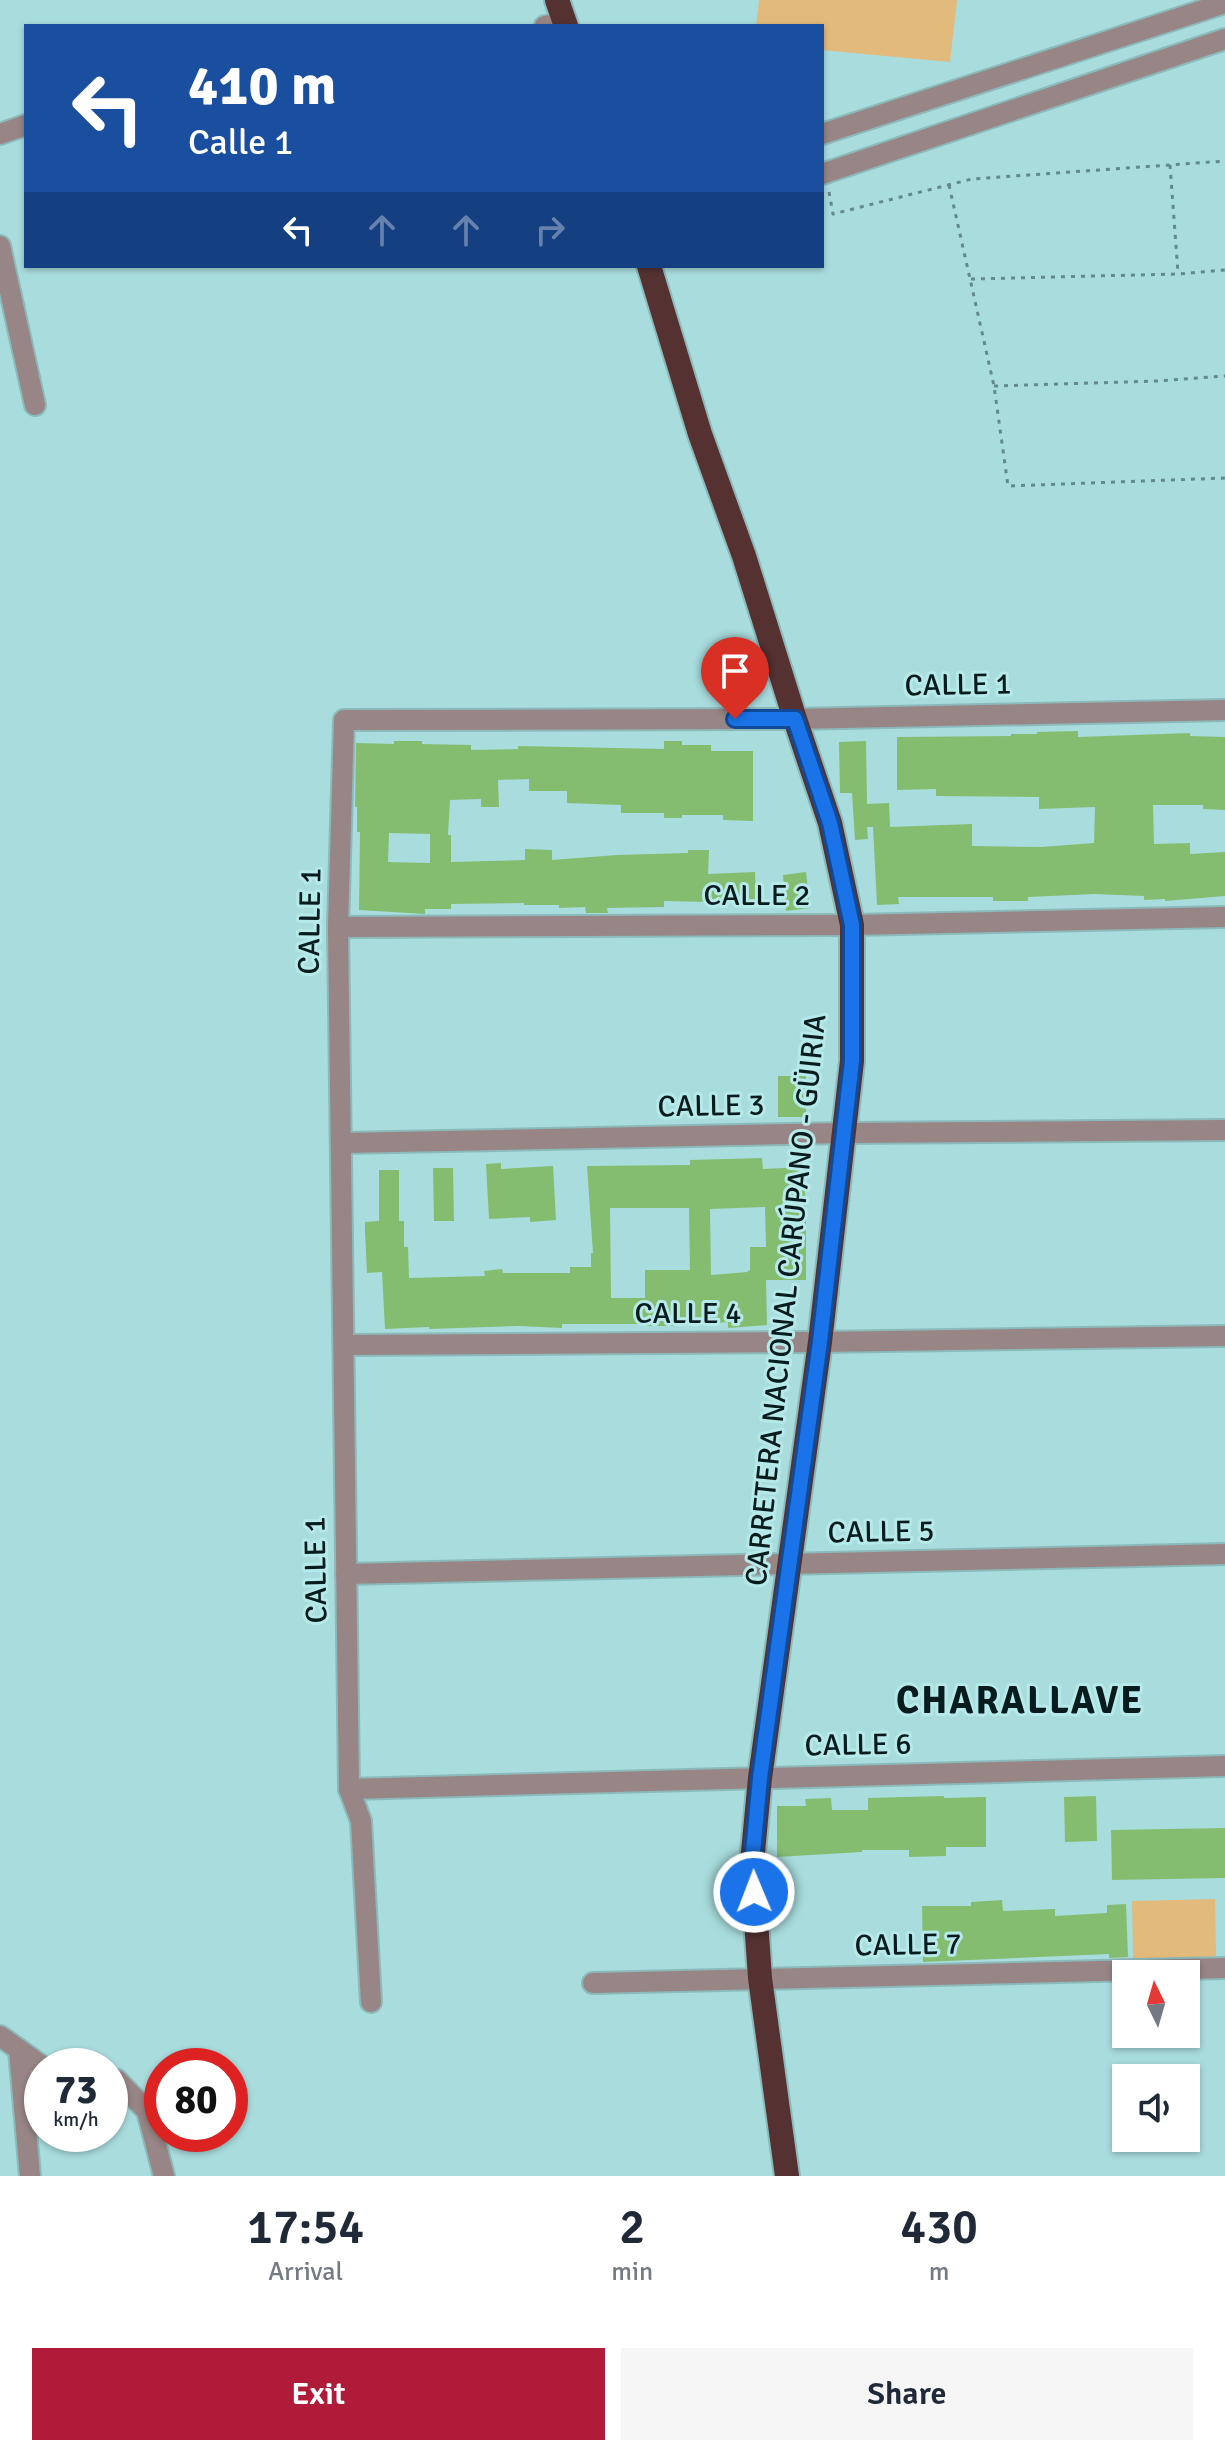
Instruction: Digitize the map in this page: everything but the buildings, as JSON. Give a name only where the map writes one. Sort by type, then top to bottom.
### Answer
[{"type":"highway","points":[[557,0],[558,24]]},
{"type":"highway","name":"CARRETERA NACIONAL CARÚPANO - GÜIRIA","points":[[650,268],[700,434],[744,556],[830,823],[852,925],[852,1061],[820,1342],[760,1778],[752,1863],[760,1978],[787,2176]]},
{"type":"street","points":[[824,133],[1225,3]]},
{"type":"street","points":[[824,173],[1225,39]]},
{"type":"street","points":[[0,134],[24,126]]},
{"type":"street","points":[[0,246],[35,405]]},
{"type":"street","name":"CALLE 1","points":[[371,2002],[361,1821],[349,1789],[338,927],[344,720],[795,719],[1225,710]]},
{"type":"street","name":"CALLE 2","points":[[338,927],[852,925],[1225,917]]},
{"type":"street","name":"CALLE 3","points":[[342,1143],[843,1133],[1225,1130]]},
{"type":"street","name":"CALLE 4","points":[[344,1345],[1225,1336]]},
{"type":"street","name":"CALLE 5","points":[[346,1574],[1225,1554]]},
{"type":"street","name":"CALLE 6","points":[[349,1789],[1225,1766]]},
{"type":"street","name":"CALLE 7","points":[[593,1983],[1225,1968]]},
{"type":"street","points":[[0,2036],[24,2053]]},
{"type":"street","points":[[19,2050],[30,2176]]},
{"type":"street","points":[[128,2091],[147,2111],[164,2176]]},
{"type":"path","points":[[824,177],[833,214],[972,179],[1225,161]]},
{"type":"path","points":[[1170,165],[1178,274]]},
{"type":"path","points":[[949,185],[994,386],[1008,486],[1225,478]]},
{"type":"path","points":[[971,279],[1225,270]]},
{"type":"path","points":[[994,386],[1225,376]]},
{"type":"shaded area","points":[[759,0],[957,0],[950,62],[824,50],[824,24],[756,24]]},
{"type":"shaded area","points":[[1215,1899],[1216,1957],[1133,1959],[1132,1901]]},
{"type":"district","name":"CHARALLAVE","points":[[1020,1700]]},
{"type":"route","points":[[735,719],[795,719],[830,823],[852,925],[852,1061],[820,1342],[760,1778],[752,1863],[754,1892]]}]
